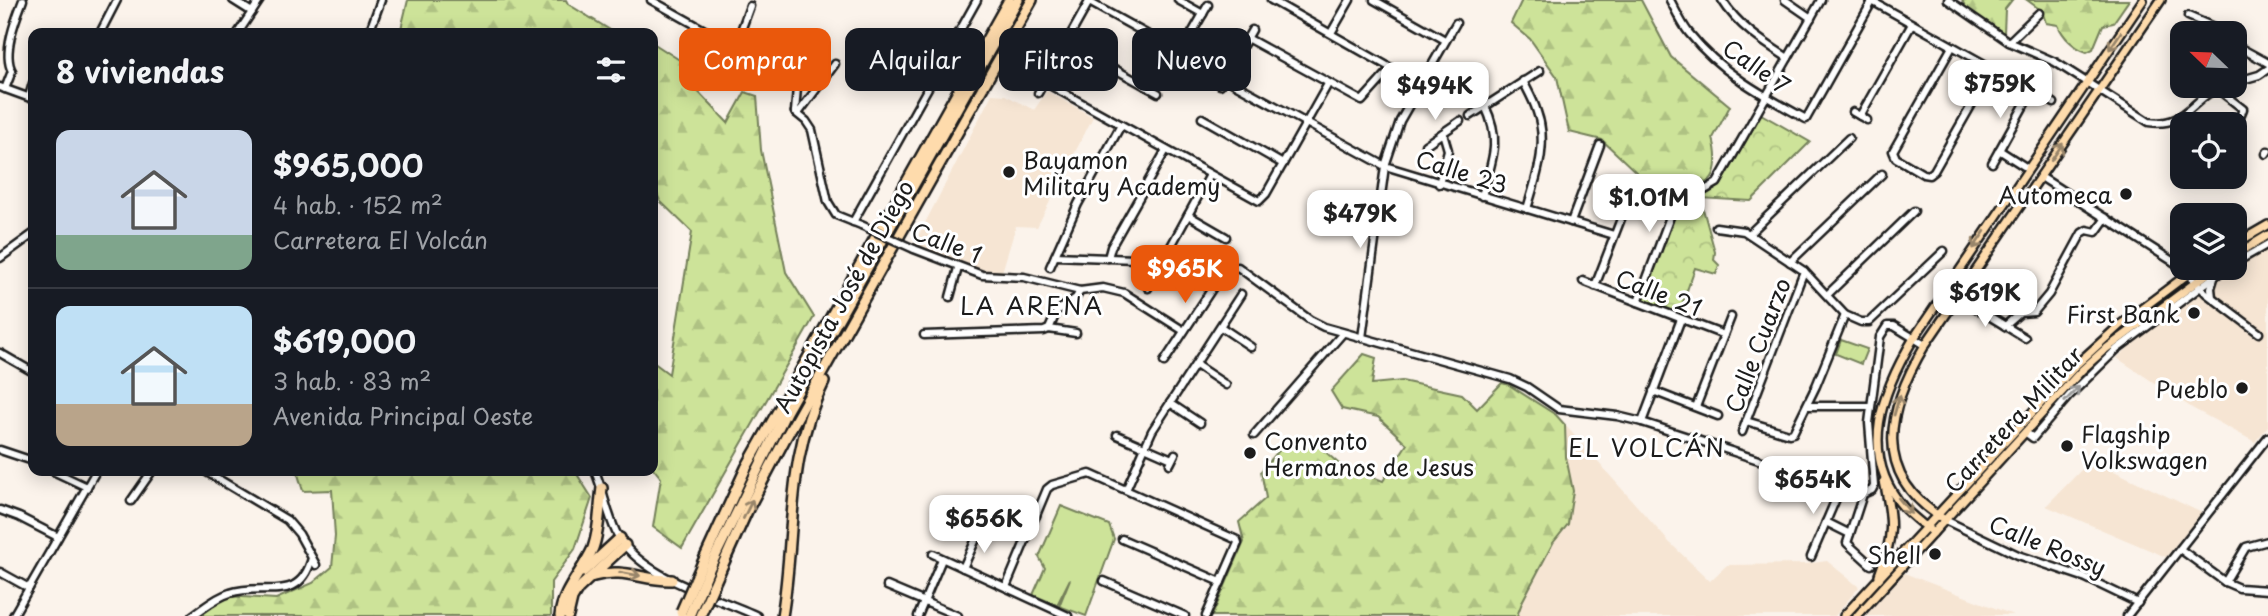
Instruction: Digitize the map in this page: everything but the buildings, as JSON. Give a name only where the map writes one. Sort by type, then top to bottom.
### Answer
[{"type":"highway","name":"Autopista José de Diego","points":[[700,616],[711,567],[746,468],[1009,0]]},
{"type":"highway","points":[[711,567],[775,435],[929,169],[1019,0]]},
{"type":"highway","name":"Autopista José de Diego","points":[[685,615],[1032,0]]},
{"type":"highway","points":[[782,616],[793,486],[802,436],[813,403],[844,344],[854,316]]},
{"type":"highway","points":[[568,616],[597,534],[602,488]]},
{"type":"highway","points":[[560,616],[563,601],[584,576],[623,541]]},
{"type":"highway","points":[[584,576],[624,572],[654,580],[672,580]]},
{"type":"main road","points":[[1876,581],[1892,537],[1878,436],[1881,409],[1898,365],[2027,168],[2143,0]]},
{"type":"main road","points":[[1945,520],[1912,493],[1903,481],[1896,461],[1892,433],[1898,398],[1925,345],[2161,0]]},
{"type":"main road","points":[[2247,237],[2268,225]]},
{"type":"main road","points":[[2247,248],[2268,235]]},
{"type":"main road","name":"Carretera Militar","points":[[1844,616],[2076,365],[2120,325],[2179,280]]},
{"type":"main road","name":"Carretera Militar","points":[[1857,616],[2082,370],[2103,351],[2203,280]]},
{"type":"main road","points":[[1881,467],[1902,506],[1933,533]]},
{"type":"street","points":[[23,0],[13,24],[8,63],[12,71],[2,88],[28,97]]},
{"type":"street","points":[[103,28],[117,0]]},
{"type":"street","points":[[233,0],[252,12]]},
{"type":"street","points":[[241,28],[260,0]]},
{"type":"street","points":[[371,28],[381,0]]},
{"type":"street","points":[[651,0],[702,28]]},
{"type":"street","points":[[853,222],[976,0]]},
{"type":"street","points":[[1178,0],[1203,14]]},
{"type":"street","points":[[1251,40],[1362,101],[1395,70],[1272,0]]},
{"type":"street","points":[[1331,33],[1350,0]]},
{"type":"street","points":[[1374,0],[1446,40]]},
{"type":"street","name":"Calle 7","points":[[1670,0],[1687,31],[1719,66],[1806,119],[1872,0]]},
{"type":"street","points":[[1722,0],[1739,21],[1760,40],[1788,58]]},
{"type":"street","points":[[1785,0],[1811,18]]},
{"type":"street","points":[[1638,302],[1680,190],[1686,187],[1705,190],[1717,183],[1821,0]]},
{"type":"street","points":[[1872,0],[2054,103]]},
{"type":"street","points":[[1948,0],[2009,43],[2055,62],[2149,122],[2162,124],[2178,119],[2204,98]]},
{"type":"street","points":[[1074,28],[1090,1],[1137,28]]},
{"type":"street","points":[[1195,28],[1208,5]]},
{"type":"street","points":[[742,28],[750,6]]},
{"type":"street","points":[[2009,43],[2039,13]]},
{"type":"street","points":[[2188,16],[2200,21]]},
{"type":"street","points":[[1362,338],[1385,166],[1400,121],[1456,23]]},
{"type":"street","points":[[1853,112],[1863,118],[1912,24]]},
{"type":"street","points":[[1952,47],[1893,151],[1896,158],[1923,174],[1934,172],[1992,69]]},
{"type":"street","points":[[2247,52],[2268,64]]},
{"type":"street","points":[[797,91],[795,112],[800,111],[835,64]]},
{"type":"street","points":[[2247,77],[2268,69]]},
{"type":"street","points":[[1118,71],[1158,93]]},
{"type":"street","points":[[1470,116],[1540,71]]},
{"type":"street","points":[[1523,81],[1538,113],[1542,137],[1539,165],[1527,209]]},
{"type":"street","points":[[1060,91],[1259,201],[1266,194],[1328,84]]},
{"type":"street","name":"Calle 23","points":[[1247,91],[1385,166],[1614,235]]},
{"type":"street","points":[[1992,163],[2032,92]]},
{"type":"street","points":[[2229,98],[2243,109],[2242,112]]},
{"type":"street","points":[[1482,196],[1496,137],[1494,124],[1485,106]]},
{"type":"street","name":"Calle 1","points":[[795,112],[812,130],[828,202],[836,215],[958,268],[982,275],[1024,276],[1080,291],[1103,288],[1124,293],[1184,331]]},
{"type":"street","points":[[1202,118],[1283,164]]},
{"type":"street","points":[[1424,145],[1460,121]]},
{"type":"street","points":[[1050,267],[1078,204],[1121,125]]},
{"type":"street","points":[[1439,184],[1448,150],[1443,133]]},
{"type":"street","points":[[1749,234],[1849,138]]},
{"type":"street","points":[[1570,222],[1600,145]]},
{"type":"street","points":[[1108,258],[1111,247],[1166,150]]},
{"type":"street","points":[[1999,150],[2027,168]]},
{"type":"street","points":[[1588,151],[1597,154]]},
{"type":"street","points":[[1790,262],[1882,174]]},
{"type":"street","points":[[1148,288],[1210,176]]},
{"type":"street","points":[[2040,177],[2170,260]]},
{"type":"street","points":[[1595,286],[1636,180]]},
{"type":"street","points":[[1827,295],[1914,211]]},
{"type":"street","points":[[1188,215],[1217,236],[1226,237]]},
{"type":"street","points":[[2005,326],[2020,313],[2034,312],[2049,294],[2082,233],[2087,230],[2096,232],[2106,218]]},
{"type":"street","points":[[1716,227],[1749,234],[1804,271],[1845,315],[1861,322],[1869,322],[1944,251]]},
{"type":"street","points":[[0,258],[28,238]]},
{"type":"street","points":[[2247,256],[2268,244]]},
{"type":"street","points":[[1055,256],[1162,260]]},
{"type":"street","points":[[1164,362],[1222,275],[1229,269],[1238,267],[1310,320],[1343,333],[1510,379],[1559,409],[1642,422],[1863,494],[1874,486],[1869,422],[1880,337],[1887,326],[1894,326],[1925,345]]},
{"type":"street","points":[[950,297],[958,268]]},
{"type":"street","name":"Calle Cuarzo","points":[[1742,432],[1804,271]]},
{"type":"street","points":[[2193,280],[2259,333]]},
{"type":"street","points":[[2213,280],[2213,297]]},
{"type":"street","name":"Calle 21","points":[[1583,281],[1724,335]]},
{"type":"street","points":[[1049,329],[1057,310],[1076,298],[1080,291]]},
{"type":"street","points":[[1126,490],[1144,447],[1241,294]]},
{"type":"street","points":[[1958,297],[2025,338]]},
{"type":"street","points":[[1746,421],[1791,434],[1807,406],[1845,315]]},
{"type":"street","points":[[1696,407],[1731,317]]},
{"type":"street","points":[[1642,422],[1681,319]]},
{"type":"street","points":[[1221,327],[1251,347]]},
{"type":"street","points":[[925,335],[1049,329],[1076,333]]},
{"type":"street","points":[[1255,435],[1343,333]]},
{"type":"street","points":[[0,353],[28,369]]},
{"type":"street","points":[[1196,365],[1226,385]]},
{"type":"street","points":[[1653,391],[1718,416]]},
{"type":"street","points":[[1170,403],[1200,423]]},
{"type":"street","points":[[1807,406],[1871,406]]},
{"type":"street","points":[[1117,435],[1172,459]]},
{"type":"street","points":[[2127,616],[2268,437]]},
{"type":"street","points":[[0,450],[28,459]]},
{"type":"street","points":[[1006,587],[1047,489],[1052,485],[1090,474],[1237,540],[1206,616]]},
{"type":"street","points":[[64,476],[87,487]]},
{"type":"street","points":[[13,616],[93,476]]},
{"type":"street","points":[[131,501],[148,476]]},
{"type":"street","points":[[192,616],[229,593],[249,589],[284,589],[294,585],[303,579],[314,561],[299,534],[287,520],[214,476]]},
{"type":"street","points":[[597,476],[623,541],[649,568],[757,616]]},
{"type":"street","points":[[1811,556],[1841,487]]},
{"type":"street","points":[[1863,494],[1848,546],[1871,565]]},
{"type":"street","points":[[1009,504],[1036,516]]},
{"type":"street","points":[[0,510],[58,537]]},
{"type":"street","name":"Calle Rossy","points":[[1945,520],[2018,555],[2086,578],[2138,603]]},
{"type":"street","points":[[1826,522],[1850,534]]},
{"type":"street","points":[[963,568],[980,530]]},
{"type":"street","points":[[1122,539],[1221,582]]},
{"type":"street","points":[[2225,582],[2246,547],[2268,541]]},
{"type":"street","points":[[2180,549],[2225,582],[2239,588],[2268,590]]},
{"type":"street","points":[[933,554],[1068,616]]},
{"type":"street","points":[[918,616],[942,559]]},
{"type":"street","points":[[0,572],[29,588]]},
{"type":"street","points":[[1104,581],[1185,616]]},
{"type":"street","points":[[890,585],[958,616]]},
{"type":"street","points":[[736,606],[742,616]]},
{"type":"shaded area","name":"Bayamon Military Academy","points":[[1047,91],[1093,117],[1037,227],[1016,226],[1002,272],[981,271],[912,248],[992,94],[1005,95],[1034,110]]},
{"type":"shaded area","points":[[2268,249],[2268,426],[2255,442],[2192,408],[2117,358],[2152,326],[2213,280],[2247,280],[2247,261]]},
{"type":"shaded area","points":[[1565,425],[1669,542],[1710,581],[1727,565],[1805,564],[1827,561],[1859,587],[1835,616],[1517,616],[1553,543],[1568,524]]},
{"type":"shaded area","points":[[2091,460],[2202,513],[2166,557],[2046,506]]},
{"type":"shaded area","points":[[1904,573],[2013,615],[1865,616]]},
{"type":"green space","points":[[408,0],[566,0],[568,4],[607,28],[401,28]]},
{"type":"green space","points":[[1522,0],[1641,0],[1671,57],[1730,106],[1713,138],[1716,167],[1711,179],[1698,184],[1676,183],[1673,188],[1638,174],[1602,140],[1569,132],[1557,77],[1530,39],[1511,23]]},
{"type":"green space","points":[[1962,0],[2012,0],[2005,9],[2004,33],[1998,34],[1967,11]]},
{"type":"green space","points":[[2027,0],[2129,0],[2113,23],[2103,25],[2093,49],[2087,52],[2070,42],[2058,25],[2046,23],[2042,11]]},
{"type":"green space","points":[[658,46],[679,60],[679,91],[698,91],[728,123],[745,92],[757,96],[761,150],[786,272],[814,317],[682,548],[653,527],[661,478],[658,474],[658,366],[669,374],[692,232],[658,196]]},
{"type":"green space","points":[[1761,114],[1810,142],[1751,201],[1700,198],[1715,252],[1714,260],[1719,265],[1716,274],[1695,268],[1679,313],[1645,300],[1644,296],[1683,193],[1706,194],[1721,185]]},
{"type":"green space","points":[[1841,340],[1867,349],[1861,364],[1836,354]]},
{"type":"green space","points":[[1364,354],[1376,358],[1372,384],[1402,381],[1462,394],[1477,409],[1502,383],[1556,415],[1565,425],[1566,457],[1573,491],[1568,524],[1553,543],[1517,616],[1212,616],[1244,542],[1239,522],[1266,498],[1261,471],[1283,446],[1311,439],[1339,464],[1383,481],[1407,444],[1378,417],[1342,409],[1331,391]]},
{"type":"green space","points":[[298,476],[578,476],[592,498],[575,549],[551,582],[551,616],[192,616],[225,596],[276,599],[313,583],[332,567],[335,536],[332,490],[303,491]]},
{"type":"green space","points":[[1061,506],[1109,525],[1114,539],[1086,616],[1059,606],[1070,579],[1057,605],[1033,595],[1045,568],[1039,557]]},
{"type":"place","name":"Bayamon Military Academy","points":[[1009,172]]},
{"type":"place","name":"Automeca","points":[[2126,194]]},
{"type":"place","name":"First Bank","points":[[2194,313]]},
{"type":"place","name":"Pueblo","points":[[2242,388]]},
{"type":"place","name":"Flagship Volkswagen","points":[[2067,446]]},
{"type":"place","name":"Convento Hermanos de Jesus","points":[[1250,453]]},
{"type":"place","name":"Shell","points":[[1935,554]]},
{"type":"district","name":"LA ARENA","points":[[1032,305]]},
{"type":"district","name":"EL VOLCÁN","points":[[1647,447]]}]
